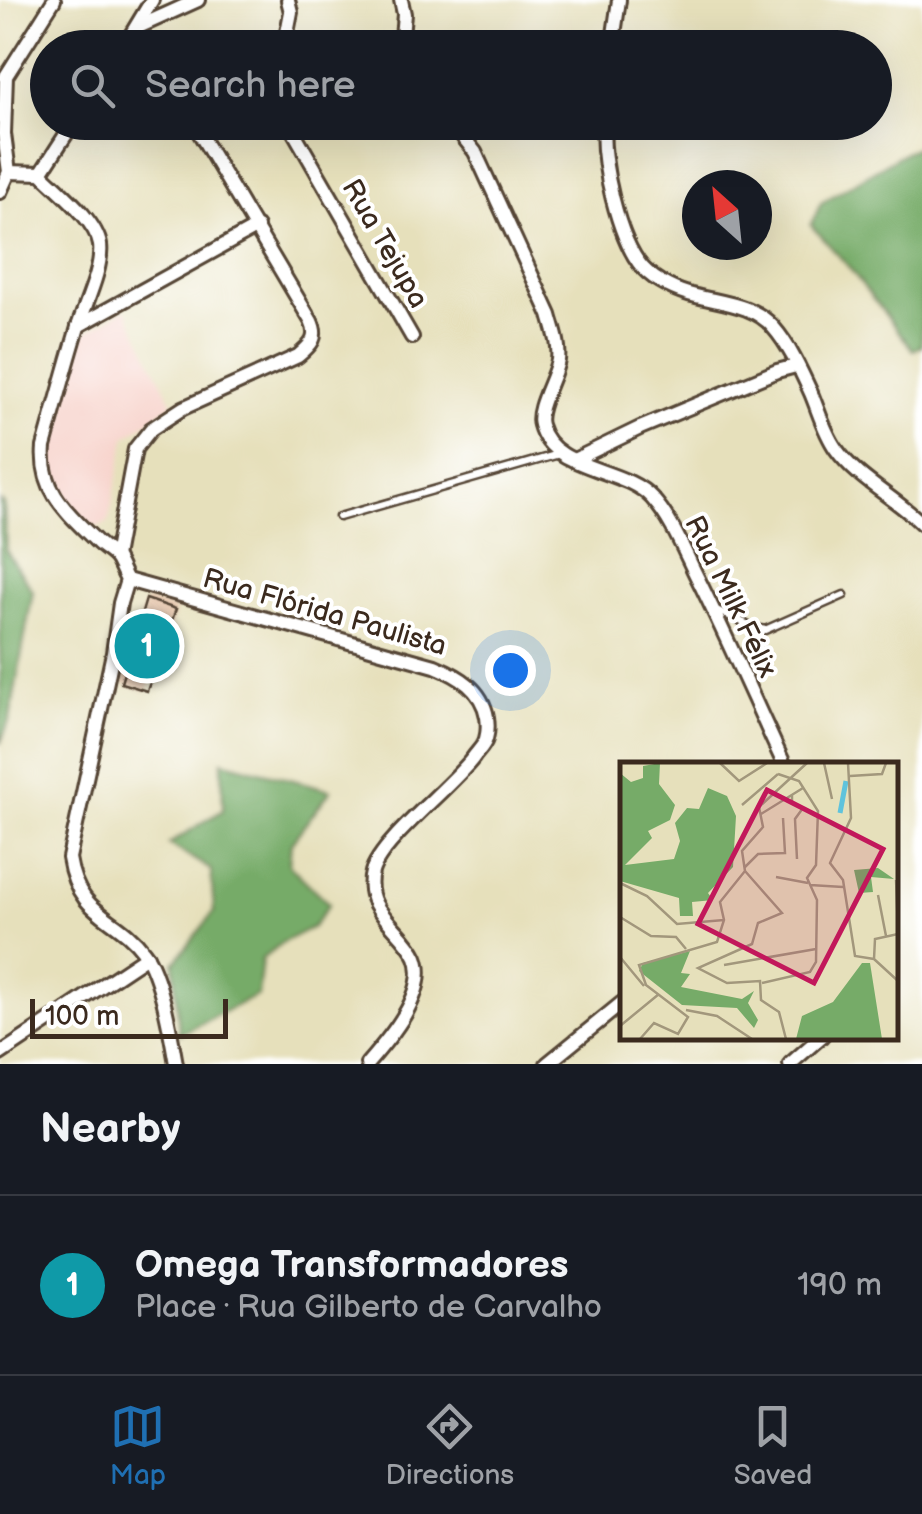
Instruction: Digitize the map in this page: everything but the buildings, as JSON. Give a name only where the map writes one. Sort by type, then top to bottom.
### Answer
[{"type":"street","points":[[35,30],[54,0]]},
{"type":"street","points":[[143,26],[152,0]]},
{"type":"street","points":[[139,30],[198,0]]},
{"type":"street","points":[[288,0],[291,12],[288,30]]},
{"type":"street","points":[[401,0],[403,30]]},
{"type":"street","points":[[615,30],[619,0]]},
{"type":"street","points":[[0,192],[9,172],[4,134],[6,76],[30,38]]},
{"type":"street","points":[[41,173],[62,140]]},
{"type":"street","points":[[115,557],[134,449],[150,428],[183,408],[298,356],[315,338],[311,321],[204,140]]},
{"type":"street","name":"Rua Tejupa","points":[[298,140],[412,337]]},
{"type":"street","points":[[465,140],[475,152],[550,315],[558,342],[558,361],[539,424],[548,441],[568,456],[796,366]]},
{"type":"street","points":[[606,140],[610,190],[620,224],[645,271],[673,288],[756,313],[770,324],[791,354],[825,430],[846,462],[922,524]]},
{"type":"street","points":[[9,172],[41,173],[82,215],[100,246],[99,262],[44,447],[42,466],[47,485],[57,499],[115,557],[127,580],[69,858],[75,882],[86,900],[147,956],[166,1008],[176,1064]]},
{"type":"street","points":[[78,326],[257,227]]},
{"type":"street","name":"Rua Milk Félix","points":[[568,456],[643,490],[652,498],[673,529],[713,608],[783,762]]},
{"type":"street","name":"Rua Flórida Paulista","points":[[127,580],[434,666],[453,674],[479,695],[488,724],[486,741],[385,849],[372,870],[370,889],[379,911],[416,957],[418,979],[404,1016],[367,1064]]},
{"type":"street","points":[[0,1054],[147,956]]},
{"type":"street","points":[[546,1064],[620,1006]]},
{"type":"street","points":[[790,1064],[819,1039]]},
{"type":"lane","points":[[339,517],[568,456]]},
{"type":"lane","points":[[713,608],[765,630],[844,594]]},
{"type":"path","points":[[143,26],[147,30]]},
{"type":"shaded area","points":[[126,309],[173,404],[126,437],[108,523],[93,528],[65,503],[45,471],[77,338]]},
{"type":"green space","points":[[922,145],[922,346],[913,350],[811,225],[821,203]]},
{"type":"green space","points":[[0,501],[4,504],[6,551],[33,591],[10,719],[0,744]]},
{"type":"green space","points":[[222,761],[331,790],[291,843],[289,865],[329,904],[313,927],[283,942],[262,959],[258,995],[179,1034],[174,963],[214,912],[211,870],[169,844],[223,810]]},
{"type":"place","name":"Omega Transformadores","points":[[147,646]]}]
